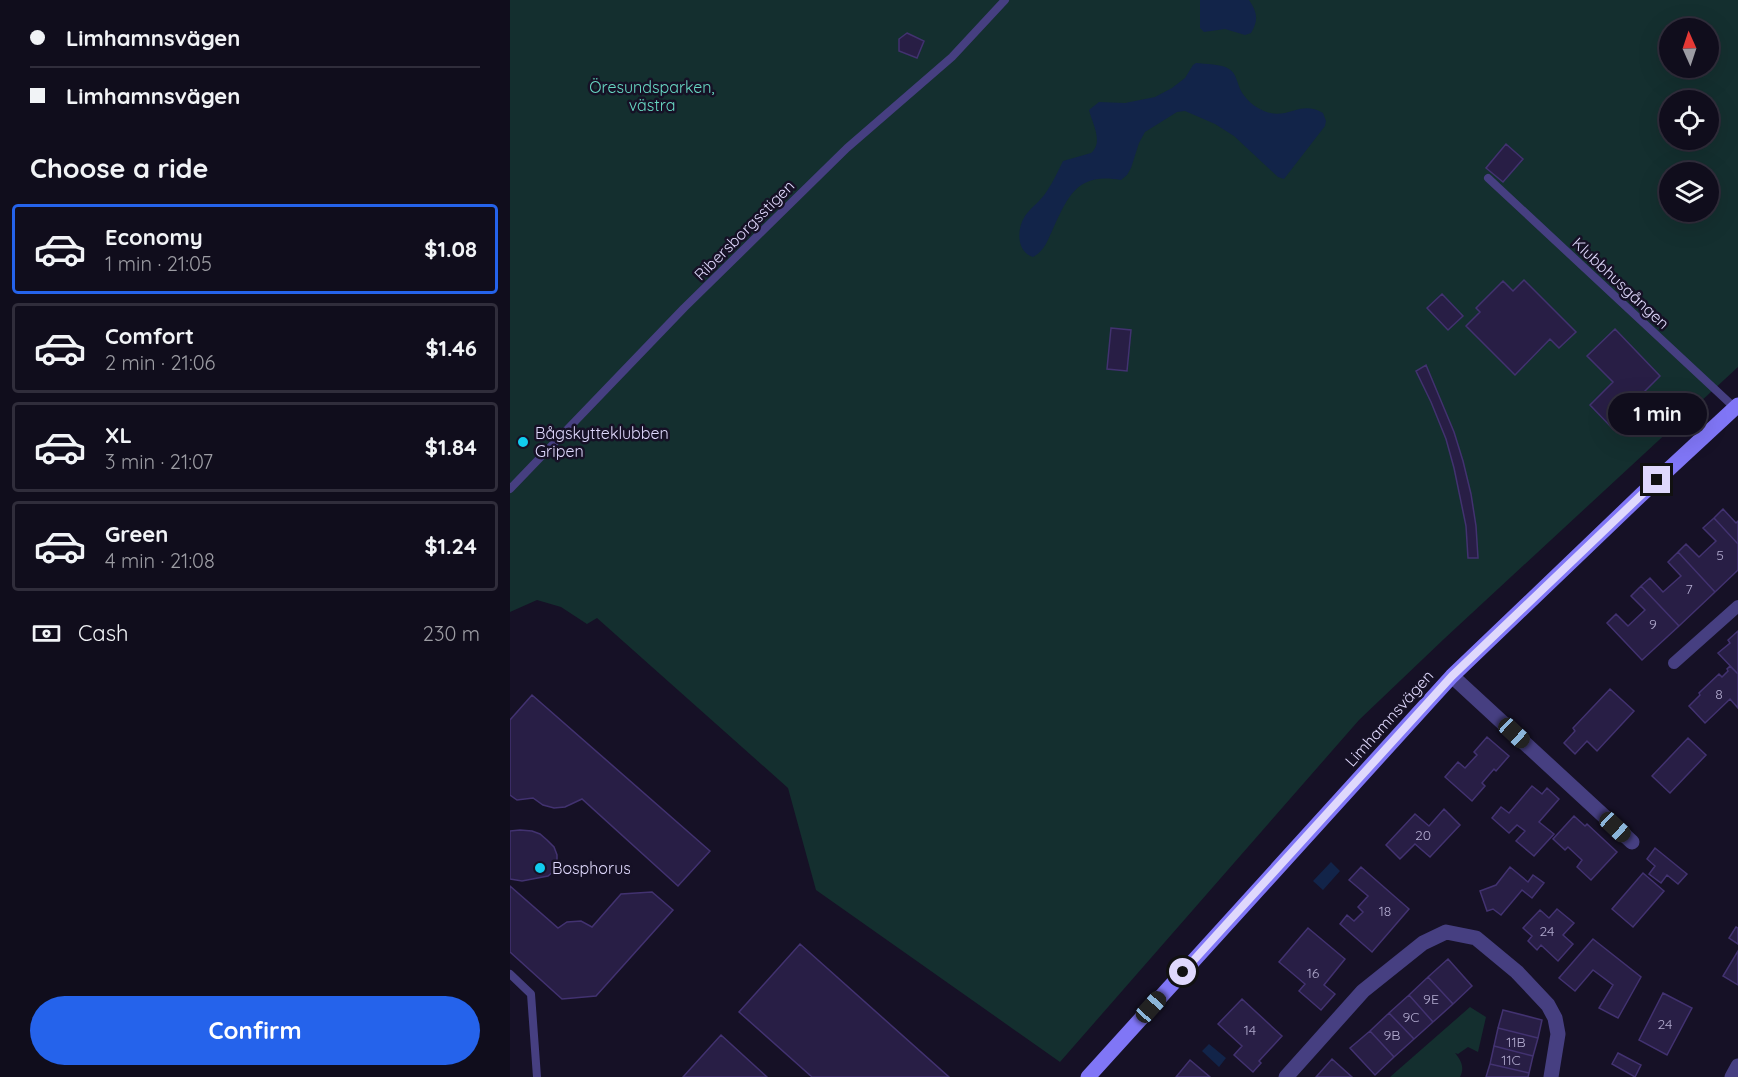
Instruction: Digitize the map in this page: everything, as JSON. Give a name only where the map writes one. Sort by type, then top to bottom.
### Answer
[{"type":"main road","name":"Limhamnsvägen","points":[[1088,1077],[1452,676],[1736,407]]},
{"type":"street","points":[[1674,663],[1738,606]]},
{"type":"street","points":[[1452,676],[1632,842]]},
{"type":"street","points":[[1286,1077],[1363,991],[1423,943],[1446,932],[1476,938],[1517,972],[1548,1005],[1555,1018],[1558,1034],[1551,1077]]},
{"type":"street","points":[[1732,1077],[1738,1066]]},
{"type":"lane","name":"Ribersborgsstigen","points":[[510,489],[684,308],[846,148],[952,57],[1005,0]]},
{"type":"lane","name":"Klubbhusgången","points":[[1488,178],[1736,407]]},
{"type":"lane","points":[[510,974],[531,994],[537,1077]]},
{"type":"green space","name":"Öresundsparken, västra","points":[[510,0],[1738,0],[1738,367],[1359,720],[1060,1062],[816,890],[788,788],[597,618],[587,624],[561,607],[537,600],[510,612]]},
{"type":"green space","points":[[1470,1007],[1486,1017],[1478,1052],[1468,1047],[1458,1054],[1455,1053],[1462,1064],[1460,1077],[1390,1077]]},
{"type":"water","points":[[1200,0],[1249,0],[1256,16],[1251,33],[1245,35],[1225,29],[1204,32],[1200,28]]},
{"type":"water","points":[[1196,63],[1218,65],[1229,69],[1235,75],[1244,96],[1260,109],[1280,114],[1307,108],[1315,109],[1323,113],[1325,126],[1284,179],[1278,177],[1234,136],[1215,124],[1185,111],[1177,112],[1145,132],[1131,168],[1121,180],[1106,178],[1094,180],[1076,189],[1063,207],[1043,249],[1033,257],[1028,254],[1021,246],[1019,234],[1025,216],[1045,195],[1063,161],[1091,153],[1095,149],[1097,138],[1089,110],[1099,102],[1125,103],[1155,97],[1185,78]]},
{"type":"water","points":[[1331,862],[1340,871],[1323,890],[1313,881]]},
{"type":"water","points":[[1209,1044],[1226,1058],[1219,1067],[1202,1051]]},
{"type":"building","points":[[907,33],[924,41],[917,58],[899,51],[899,39]]},
{"type":"building","points":[[1506,144],[1523,159],[1503,182],[1486,168]]},
{"type":"building","points":[[1524,280],[1576,332],[1559,348],[1550,339],[1515,375],[1466,326],[1480,312],[1476,308],[1503,281],[1513,291]]},
{"type":"building","points":[[1442,294],[1463,316],[1448,330],[1427,308]]},
{"type":"building","points":[[1111,328],[1131,330],[1127,371],[1107,369]]},
{"type":"building","points":[[1615,329],[1660,376],[1637,399],[1640,402],[1613,429],[1590,405],[1613,382],[1587,356]]},
{"type":"building","points":[[1426,365],[1454,432],[1463,461],[1476,526],[1478,558],[1468,558],[1466,526],[1446,439],[1416,371]]},
{"type":"building","points":[[1723,509],[1736,523],[1738,521],[1738,544],[1714,518]]},
{"type":"building","points":[[1714,518],[1738,544],[1738,570],[1715,592],[1678,552],[1686,544],[1699,557],[1716,541],[1703,528]]},
{"type":"building","points":[[1678,552],[1715,592],[1679,626],[1641,586],[1650,578],[1663,592],[1681,576],[1668,562]]},
{"type":"building","points":[[1641,586],[1679,626],[1642,660],[1607,623],[1616,614],[1628,626],[1645,610],[1631,596]]},
{"type":"building","points":[[1738,631],[1738,674],[1718,653],[1730,643],[1728,640]]},
{"type":"building","points":[[1730,666],[1738,674],[1738,708],[1730,699],[1705,723],[1689,706],[1700,695],[1699,693],[1719,674],[1722,677]]},
{"type":"building","points":[[1610,689],[1634,711],[1597,751],[1587,741],[1575,754],[1564,743],[1575,731],[1573,728]]},
{"type":"building","points":[[532,695],[710,851],[678,886],[582,799],[565,807],[554,808],[543,805],[533,798],[517,800],[510,795],[510,720]]},
{"type":"building","points":[[1487,737],[1509,756],[1482,783],[1485,786],[1472,801],[1445,777],[1458,762],[1465,768],[1477,755],[1474,752]]},
{"type":"building","points":[[1688,738],[1706,755],[1670,793],[1652,776]]},
{"type":"building","points":[[1532,786],[1542,794],[1547,788],[1559,799],[1539,822],[1554,834],[1534,856],[1516,841],[1525,831],[1517,825],[1509,833],[1492,818],[1501,807],[1509,813]]},
{"type":"building","points":[[1444,809],[1460,825],[1430,857],[1415,844],[1400,859],[1386,845],[1415,814],[1429,826]]},
{"type":"building","points":[[1574,816],[1585,826],[1587,824],[1617,852],[1591,880],[1577,867],[1582,860],[1568,847],[1565,850],[1553,839]]},
{"type":"building","points":[[520,830],[540,834],[554,847],[557,864],[548,876],[522,881],[510,879],[510,831]]},
{"type":"building","points":[[1655,848],[1687,874],[1678,884],[1667,875],[1661,883],[1649,874],[1655,866],[1647,859]]},
{"type":"building","points":[[1361,867],[1409,909],[1372,952],[1340,924],[1347,915],[1354,921],[1363,912],[1358,907],[1368,896],[1349,880]]},
{"type":"building","points":[[1510,867],[1528,882],[1533,875],[1544,883],[1532,898],[1522,890],[1501,915],[1493,909],[1487,911],[1480,891],[1496,885]]},
{"type":"building","points":[[1643,873],[1664,891],[1633,927],[1612,909]]},
{"type":"building","points":[[510,886],[558,928],[567,922],[581,921],[592,927],[621,894],[652,892],[673,910],[596,996],[562,999],[510,952]]},
{"type":"building","points":[[1557,909],[1574,923],[1563,935],[1573,944],[1558,961],[1541,945],[1537,950],[1528,941],[1532,936],[1523,928],[1540,910],[1549,918]]},
{"type":"building","points":[[1736,927],[1738,928],[1738,944],[1729,938]]},
{"type":"building","points":[[1308,928],[1345,959],[1324,985],[1335,994],[1321,1010],[1299,991],[1305,984],[1279,962]]},
{"type":"building","points":[[1593,939],[1641,977],[1618,1018],[1599,1008],[1613,985],[1593,970],[1575,991],[1559,978]]},
{"type":"building","points":[[800,944],[949,1077],[812,1077],[739,1012]]},
{"type":"building","points":[[1738,951],[1738,985],[1723,976]]},
{"type":"building","points":[[1448,959],[1472,986],[1453,1004],[1428,977]]},
{"type":"building","points":[[1428,977],[1453,1004],[1433,1022],[1409,995]]},
{"type":"building","points":[[1663,993],[1692,1008],[1667,1055],[1639,1040]]},
{"type":"building","points":[[1409,995],[1433,1022],[1414,1039],[1389,1013]]},
{"type":"building","points":[[1242,999],[1282,1036],[1259,1061],[1261,1063],[1253,1072],[1234,1055],[1242,1046],[1218,1024]]},
{"type":"building","points":[[1503,1010],[1542,1020],[1538,1038],[1498,1028]]},
{"type":"building","points":[[1389,1013],[1414,1039],[1394,1057],[1370,1031]]},
{"type":"building","points":[[1498,1028],[1538,1038],[1533,1056],[1494,1046]]},
{"type":"building","points":[[1370,1031],[1394,1057],[1375,1075],[1350,1048]]},
{"type":"building","points":[[721,1035],[767,1077],[683,1077]]},
{"type":"building","points":[[1494,1046],[1533,1056],[1529,1073],[1490,1064]]},
{"type":"building","points":[[1618,1053],[1641,1065],[1635,1077],[1612,1064]]},
{"type":"building","points":[[1332,1059],[1352,1077],[1316,1077]]},
{"type":"building","points":[[1190,1060],[1210,1077],[1176,1077]]},
{"type":"building","points":[[1490,1064],[1529,1073],[1528,1077],[1486,1077]]},
{"type":"place","name":"Bågskytteklubben Gripen","points":[[523,442]]},
{"type":"place","name":"Bosphorus","points":[[540,868]]},
{"type":"route","points":[[1183,972],[1452,676],[1657,480]]}]
